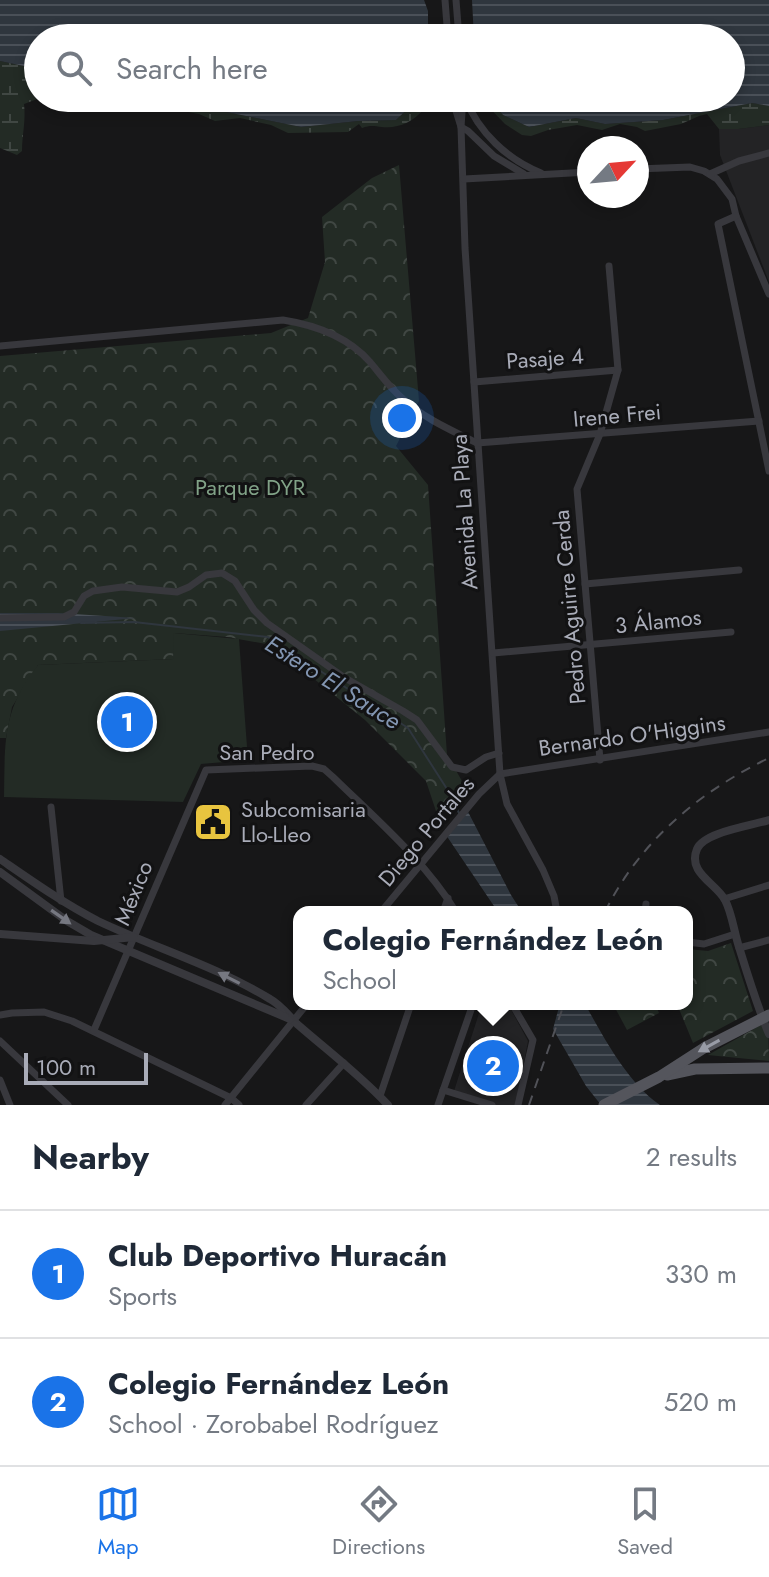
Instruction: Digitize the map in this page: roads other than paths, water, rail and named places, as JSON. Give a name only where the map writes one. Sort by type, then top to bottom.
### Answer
[{"type":"main road","points":[[604,1105],[765,1016]]},
{"type":"main road","points":[[659,1077],[695,1069],[769,1068]]},
{"type":"street","points":[[445,0],[447,24]]},
{"type":"street","points":[[456,0],[458,24]]},
{"type":"street","points":[[456,112],[461,127],[494,156],[527,176]]},
{"type":"street","name":"Avenida La Playa","points":[[463,112],[465,248],[500,774],[507,804],[543,870],[556,906]]},
{"type":"street","points":[[472,112],[495,143],[523,164],[547,175]]},
{"type":"street","points":[[710,174],[739,161],[769,153]]},
{"type":"street","points":[[649,168],[697,168],[710,174],[728,192],[769,294]]},
{"type":"street","points":[[464,179],[577,173]]},
{"type":"street","points":[[736,216],[718,224],[769,471]]},
{"type":"street","name":"Pedro Aguirre Cerda","points":[[600,760],[577,489],[600,434],[618,370],[609,266]]},
{"type":"street","points":[[0,346],[283,320],[295,322],[329,333],[351,346],[371,362],[390,387],[412,407],[477,443]]},
{"type":"street","name":"Pasaje 4","points":[[474,382],[618,370]]},
{"type":"street","name":"Irene Frei","points":[[477,443],[759,421]]},
{"type":"street","points":[[585,584],[739,570]]},
{"type":"street","points":[[0,618],[64,617],[74,612],[84,596],[93,591],[122,587],[177,592],[206,575],[222,573],[235,581],[254,610],[267,623],[345,678],[417,720],[452,767],[471,769],[486,757],[499,753]]},
{"type":"street","name":"3 Álamos","points":[[493,653],[731,632]]},
{"type":"street","name":"Bernardo O'Higgins","points":[[500,774],[769,732]]},
{"type":"street","name":"San Pedro","points":[[206,770],[306,765],[324,769],[420,864],[453,906]]},
{"type":"street","name":"México","points":[[94,1030],[206,770]]},
{"type":"street","name":"Diego Portales","points":[[386,906],[479,794],[500,774]]},
{"type":"street","points":[[51,807],[61,901]]},
{"type":"street","points":[[769,820],[711,836],[700,843],[696,851],[700,873],[724,899],[769,1034]]},
{"type":"street","points":[[0,859],[61,901],[99,921],[221,973],[271,999],[388,1105]]},
{"type":"street","points":[[0,872],[67,921],[103,941],[293,1021]]},
{"type":"street","points":[[724,899],[769,885]]},
{"type":"street","points":[[445,906],[448,898]]},
{"type":"street","points":[[0,934],[103,941],[135,936]]},
{"type":"street","points":[[693,943],[704,944],[735,934]]},
{"type":"street","points":[[739,948],[769,940]]},
{"type":"street","points":[[228,1101],[302,1010]]},
{"type":"street","points":[[380,1096],[409,1010]]},
{"type":"street","points":[[438,1105],[471,1010]]},
{"type":"street","points":[[516,1010],[533,1040],[518,1105]]},
{"type":"street","points":[[0,1015],[44,1012],[72,1021],[239,1105]]},
{"type":"street","points":[[0,1041],[68,1105]]},
{"type":"street","points":[[306,1105],[344,1063]]},
{"type":"street","points":[[0,1080],[10,1105]]},
{"type":"street","points":[[443,1090],[492,1105]]},
{"type":"waterway","name":"Estero El Sauce","points":[[81,623],[134,622],[268,637],[408,728],[459,813]]},
{"type":"railway","points":[[608,906],[635,863],[674,821],[719,786],[769,758]]},
{"type":"railway","points":[[529,1105],[562,1010]]},
{"type":"place","name":"Club Deportivo Huracán","points":[[127,722]]},
{"type":"place","name":"Subcomisaria Llo-Lleo","points":[[213,822]]},
{"type":"place","name":"Colegio Fernández León","points":[[493,1066]]},
{"type":"park label","name":"Parque DYR","points":[[250,487]]}]
